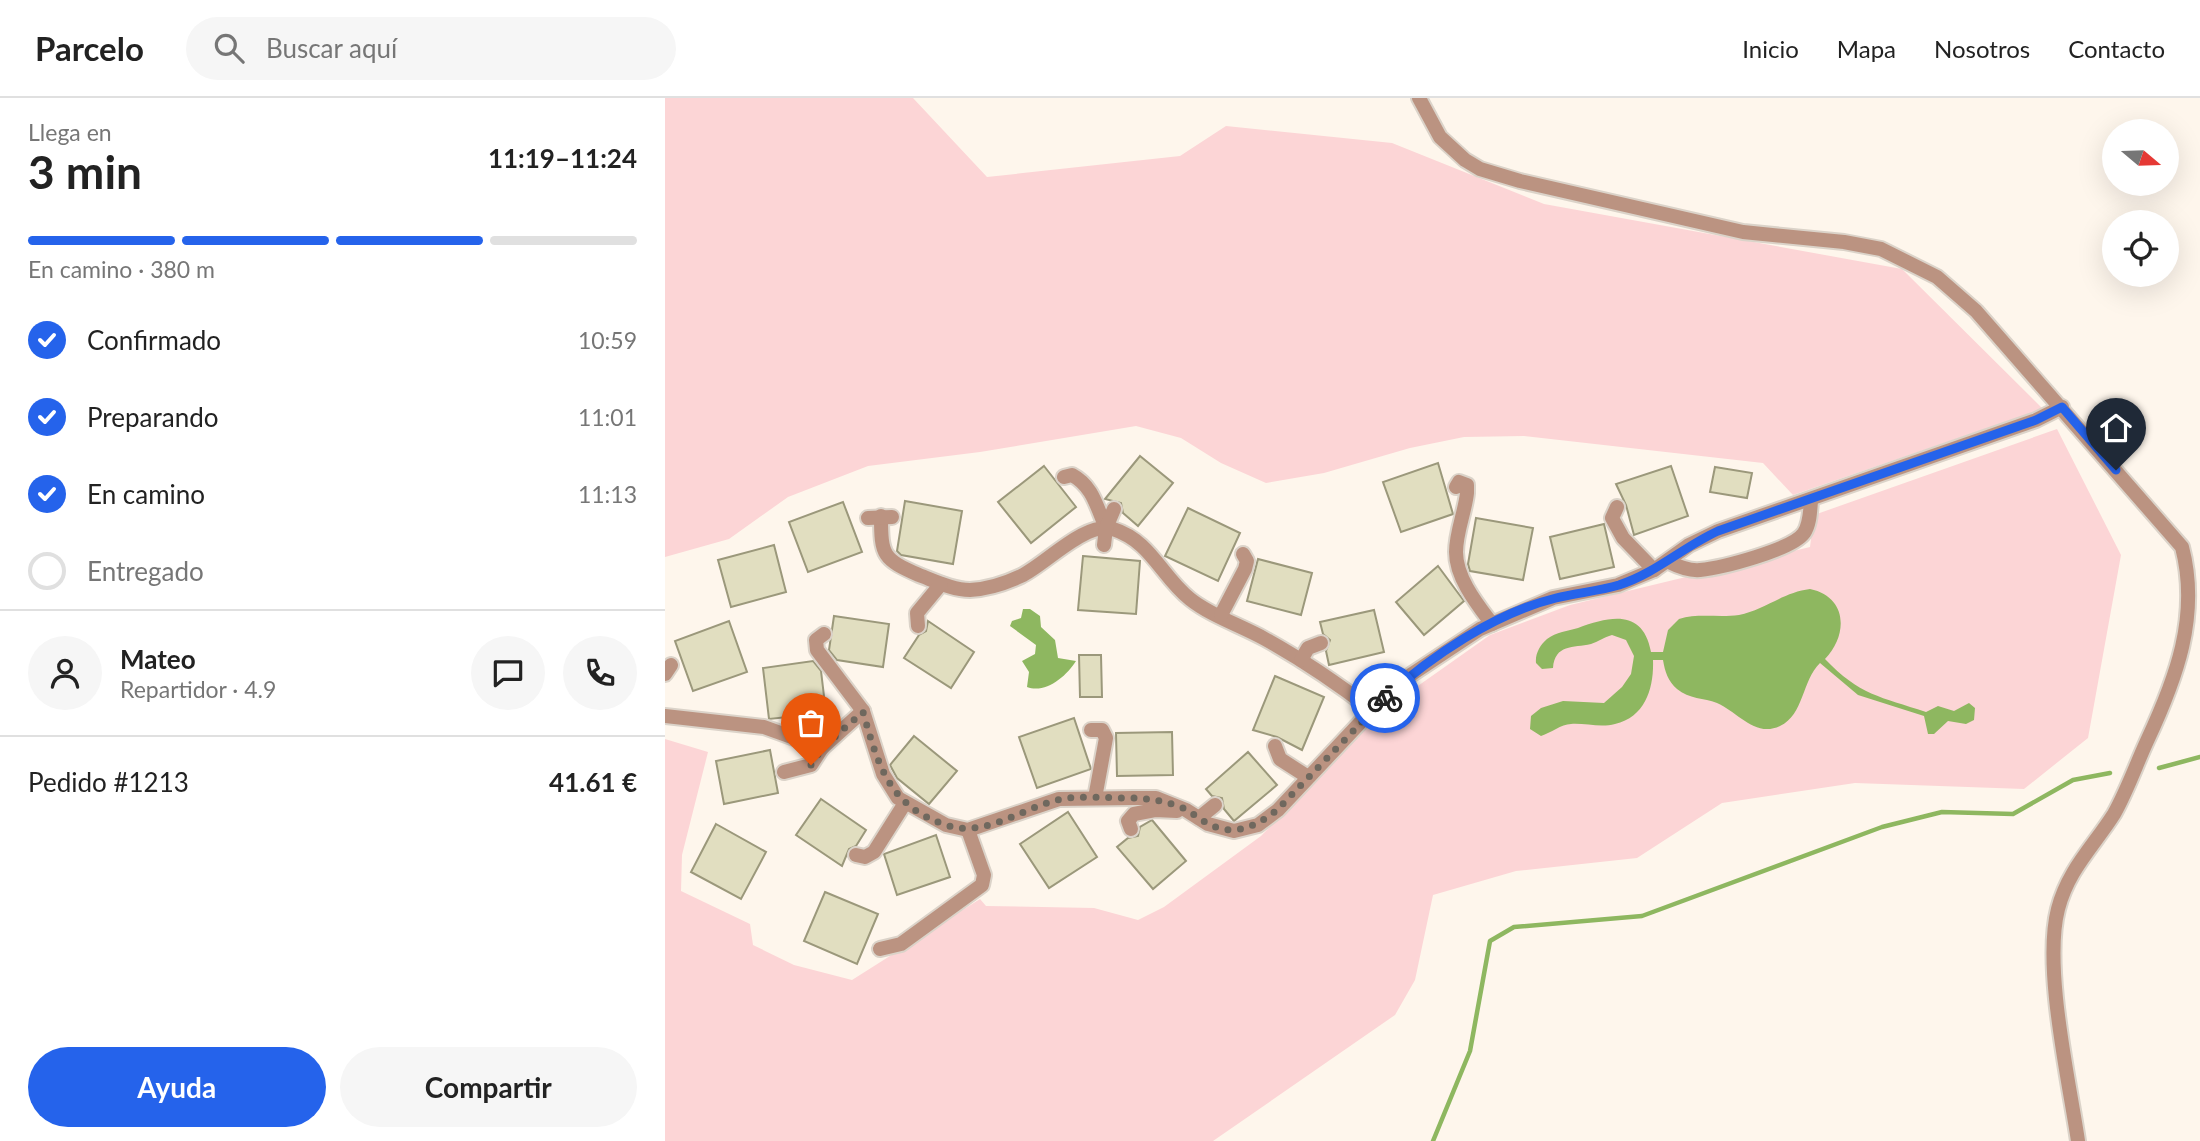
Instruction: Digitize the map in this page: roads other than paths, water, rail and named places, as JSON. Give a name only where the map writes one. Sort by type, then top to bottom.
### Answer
[{"type":"street","points":[[1419,98],[1440,137],[1465,160],[1480,169],[1520,181],[1743,232],[1872,247],[1919,266],[1937,277],[1976,311],[2182,547],[2190,562],[2198,603],[2190,651],[2114,813],[2076,864],[2057,912],[2057,993],[2078,1141]]},
{"type":"street","points":[[824,634],[816,640],[817,650],[863,712],[883,774],[898,798],[946,825],[968,830],[1028,818],[1059,799],[1156,798],[1234,831],[1258,825],[1372,710],[1412,674],[1492,624],[1553,598],[1618,585],[1669,562],[1689,545],[1718,531],[1811,501],[2036,420],[2062,407]]},
{"type":"street","points":[[1065,477],[1072,475],[1082,481],[1096,499],[1106,527]]},
{"type":"street","points":[[1455,487],[1459,482],[1467,485],[1463,533],[1456,551],[1455,572],[1492,624]]},
{"type":"street","points":[[1669,562],[1681,568],[1699,570],[1746,559],[1791,544],[1804,533],[1811,501]]},
{"type":"street","points":[[1617,508],[1612,517],[1616,532],[1654,570]]},
{"type":"street","points":[[1104,545],[1106,527],[1114,509]]},
{"type":"street","points":[[880,517],[881,547],[886,556],[902,569],[941,584],[967,590],[993,588],[1023,575],[1095,528],[1106,527],[1137,539],[1153,555],[1164,574],[1191,600],[1301,660],[1372,710]]},
{"type":"street","points":[[1221,615],[1248,571],[1243,554]]},
{"type":"street","points":[[918,626],[917,613],[941,584]]},
{"type":"street","points":[[1301,660],[1308,648],[1321,643]]},
{"type":"street","points":[[784,772],[811,765],[822,748],[863,712]]},
{"type":"street","points":[[665,716],[764,727],[822,748]]},
{"type":"street","points":[[1091,730],[1100,728],[1105,732],[1109,747],[1095,798]]},
{"type":"street","points":[[1275,746],[1280,759],[1308,777]]},
{"type":"street","points":[[856,855],[865,857],[874,852],[905,803]]},
{"type":"street","points":[[1199,818],[1215,805]]},
{"type":"street","points":[[1131,830],[1128,821],[1134,814],[1155,810],[1186,810]]},
{"type":"street","points":[[880,949],[901,944],[982,885],[984,875],[968,830]]},
{"type":"waterway","points":[[2159,768],[2200,757]]},
{"type":"waterway","points":[[1433,1141],[1470,1051],[1490,941],[1514,927],[1642,916],[1882,827],[1942,812],[2013,814],[2073,780],[2110,773]]}]
